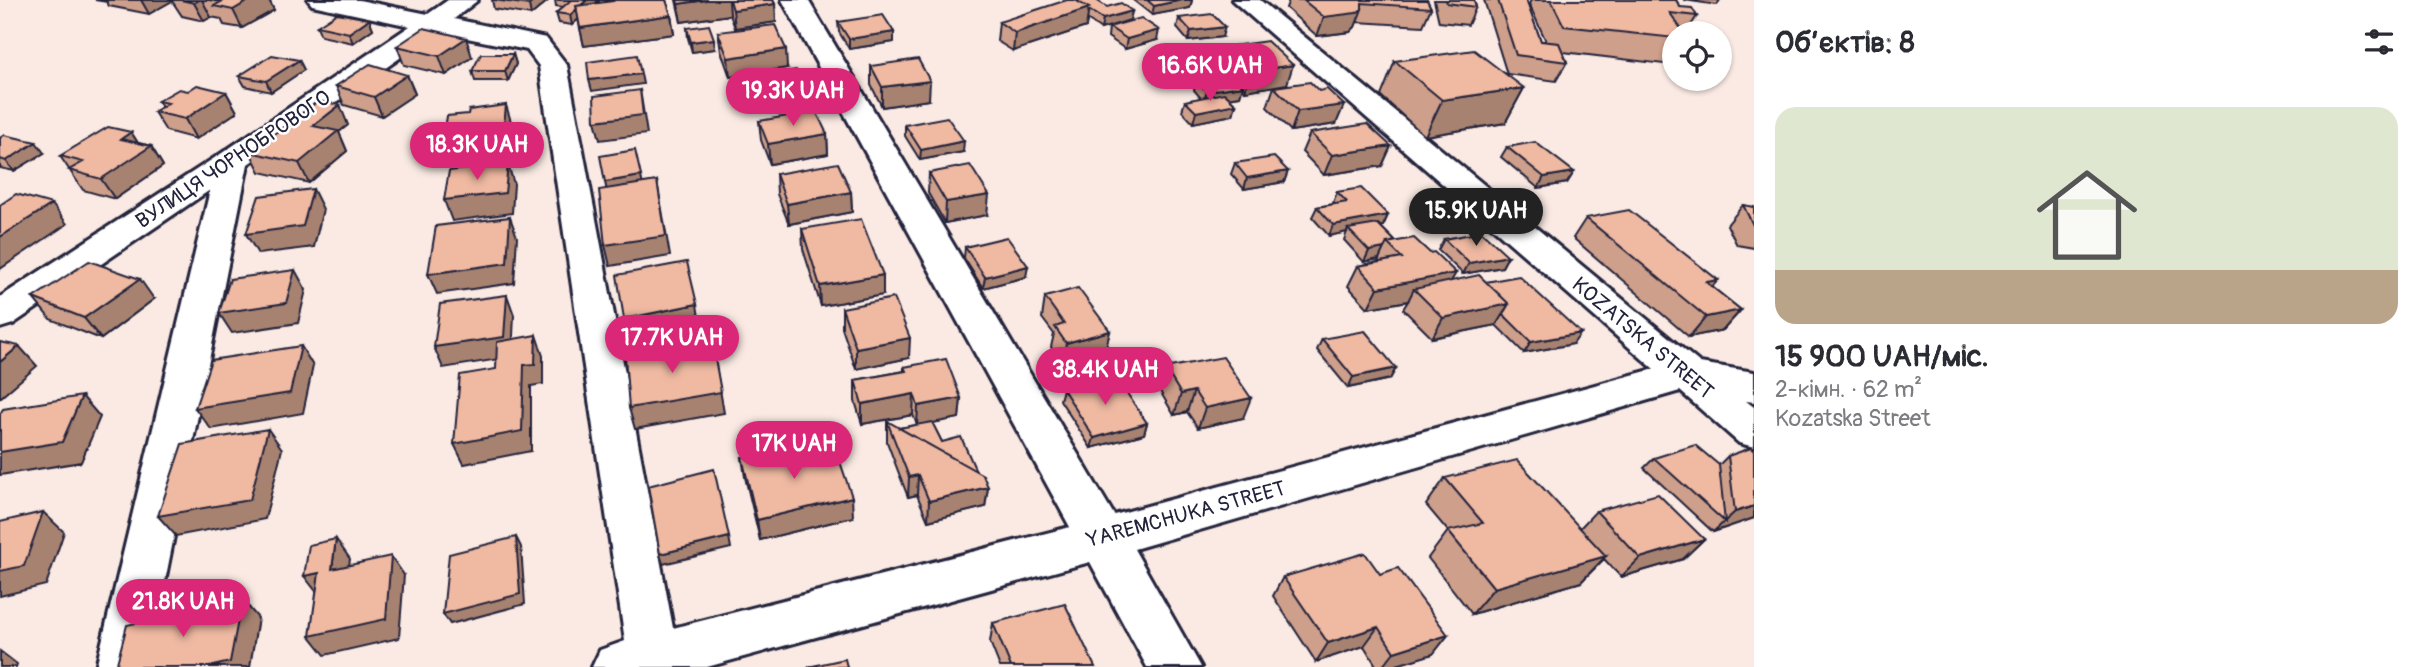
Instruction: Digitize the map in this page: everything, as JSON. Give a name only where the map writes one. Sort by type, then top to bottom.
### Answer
[{"type":"street","points":[[321,0],[536,44],[553,65],[635,662]]},
{"type":"street","name":"ВУЛИЦЯ ЧОРНОБРОВОГО","points":[[0,315],[233,160],[465,0]]},
{"type":"street","points":[[795,0],[1175,667]]},
{"type":"street","name":"KOZATSKA STREET","points":[[1245,0],[1754,431]]},
{"type":"street","points":[[122,667],[233,160]]},
{"type":"street","name":"YAREMCHUKA STREET","points":[[635,662],[1100,538],[1686,375],[1754,387]]},
{"type":"building","points":[[209,0],[250,0],[233,10],[214,6],[221,2]]},
{"type":"building","points":[[494,0],[535,0],[529,5]]},
{"type":"building","points":[[571,0],[587,0],[576,6],[577,9],[570,15],[556,13]]},
{"type":"building","points":[[615,0],[666,0],[671,15],[580,28],[576,6]]},
{"type":"building","points":[[677,0],[706,0],[678,4]]},
{"type":"building","points":[[730,0],[773,0],[775,4],[733,10]]},
{"type":"building","points":[[1067,0],[1075,0],[1089,8],[1015,33],[999,22]]},
{"type":"building","points":[[1075,0],[1096,0],[1107,7],[1121,3],[1132,11],[1103,19]]},
{"type":"building","points":[[1147,0],[1182,0],[1154,6]]},
{"type":"building","points":[[1303,0],[1427,0],[1431,8],[1362,3],[1362,9],[1356,13],[1324,17]]},
{"type":"building","points":[[1446,0],[1474,0],[1476,7],[1447,3]]},
{"type":"building","points":[[1498,0],[1526,0],[1541,41],[1559,43],[1567,62],[1516,55]]},
{"type":"building","points":[[1551,0],[1676,0],[1680,7],[1692,8],[1697,16],[1670,13],[1676,21],[1662,21],[1662,37],[1564,26]]},
{"type":"building","points":[[337,13],[369,19],[349,33],[317,26]]},
{"type":"building","points":[[1212,14],[1225,27],[1191,31],[1179,18]]},
{"type":"building","points":[[883,15],[894,32],[849,39],[838,22]]},
{"type":"building","points":[[1141,18],[1159,30],[1127,39],[1109,27]]},
{"type":"building","points":[[709,25],[714,39],[691,42],[687,28]]},
{"type":"building","points":[[775,25],[786,49],[728,58],[718,32]]},
{"type":"building","points":[[424,28],[466,38],[439,56],[397,46]]},
{"type":"building","points":[[1267,41],[1293,65],[1251,71],[1226,47]]},
{"type":"building","points":[[1474,50],[1524,88],[1442,100],[1395,61]]},
{"type":"building","points":[[481,54],[513,54],[505,71],[472,71]]},
{"type":"building","points":[[272,55],[299,60],[266,81],[239,76]]},
{"type":"building","points":[[637,55],[641,74],[589,80],[587,62]]},
{"type":"building","points":[[918,59],[930,81],[882,87],[871,66]]},
{"type":"building","points":[[370,64],[407,75],[374,97],[336,86]]},
{"type":"building","points":[[796,70],[805,90],[762,97],[756,83],[769,81],[767,74]]},
{"type":"building","points":[[1232,75],[1243,86],[1207,91],[1196,80]]},
{"type":"building","points":[[1310,82],[1319,91],[1327,89],[1344,105],[1298,111],[1274,87]]},
{"type":"building","points":[[197,85],[226,92],[185,119],[154,112],[168,103],[158,101],[179,89],[188,91]]},
{"type":"building","points":[[640,90],[643,115],[595,121],[594,96]]},
{"type":"building","points":[[1224,93],[1236,104],[1196,112],[1185,101]]},
{"type":"building","points":[[318,101],[340,105],[313,126],[338,131],[299,163],[250,152]]},
{"type":"building","points":[[506,105],[503,136],[465,140],[465,133],[444,135],[447,116]]},
{"type":"building","points":[[816,111],[827,134],[768,144],[759,121]]},
{"type":"building","points":[[947,117],[964,141],[921,150],[905,125]]},
{"type":"building","points":[[1367,124],[1391,146],[1332,155],[1310,133]]},
{"type":"building","points":[[108,127],[131,132],[121,139],[151,146],[101,179],[69,170],[83,162],[60,156]]},
{"type":"building","points":[[4,135],[36,142],[6,161],[0,159],[0,138]]},
{"type":"building","points":[[1535,142],[1574,172],[1544,177],[1507,147]]},
{"type":"building","points":[[635,150],[641,176],[605,182],[600,156]]},
{"type":"building","points":[[1274,157],[1288,171],[1247,178],[1235,163]]},
{"type":"building","points":[[838,163],[851,192],[787,204],[776,174]]},
{"type":"building","points":[[508,164],[505,193],[444,200],[449,171]]},
{"type":"building","points":[[970,165],[989,195],[946,202],[929,173]]},
{"type":"building","points":[[657,181],[666,236],[605,245],[599,190]]},
{"type":"building","points":[[1361,188],[1388,215],[1333,225],[1317,207],[1347,202],[1337,192]]},
{"type":"building","points":[[313,189],[303,226],[246,234],[259,196]]},
{"type":"building","points":[[16,194],[52,204],[0,237],[0,205]]},
{"type":"building","points":[[1743,205],[1754,207],[1754,225],[1753,225]]},
{"type":"building","points":[[1629,210],[1718,280],[1706,282],[1741,310],[1706,317],[1586,218]]},
{"type":"building","points":[[510,217],[507,263],[428,274],[436,226]]},
{"type":"building","points":[[861,219],[883,275],[820,286],[802,229]]},
{"type":"building","points":[[1378,224],[1395,241],[1387,243],[1384,248],[1369,251],[1348,229]]},
{"type":"building","points":[[1482,232],[1508,256],[1469,263],[1444,239]]},
{"type":"building","points":[[1007,237],[1028,266],[985,277],[965,247]]},
{"type":"building","points":[[1414,238],[1456,273],[1378,288],[1358,266],[1402,258],[1387,243]]},
{"type":"building","points":[[89,261],[140,279],[84,318],[33,298]]},
{"type":"building","points":[[687,262],[697,304],[624,319],[617,275]]},
{"type":"building","points":[[295,270],[286,303],[219,313],[230,279]]},
{"type":"building","points":[[1479,275],[1509,304],[1443,318],[1414,289]]},
{"type":"building","points":[[1519,276],[1581,333],[1531,342],[1503,314],[1509,304],[1486,282]]},
{"type":"building","points":[[1078,288],[1110,331],[1066,343],[1055,327],[1064,324],[1045,297]]},
{"type":"building","points":[[507,295],[504,337],[434,347],[440,304]]},
{"type":"building","points":[[894,298],[910,338],[856,348],[842,308]]},
{"type":"building","points":[[1365,331],[1396,368],[1353,377],[1322,339]]},
{"type":"building","points":[[536,335],[535,364],[524,365],[522,431],[454,444],[460,375],[496,369],[497,342]]},
{"type":"building","points":[[0,342],[19,346],[0,362]]},
{"type":"building","points":[[712,342],[721,392],[629,408],[625,356]]},
{"type":"building","points":[[301,346],[290,393],[195,408],[211,360]]},
{"type":"building","points":[[1223,357],[1251,398],[1205,408],[1194,391],[1181,394],[1165,368]]},
{"type":"building","points":[[946,359],[961,398],[918,406],[914,394],[862,404],[855,380],[906,371],[904,367]]},
{"type":"building","points":[[1116,377],[1147,423],[1094,438],[1063,389]]},
{"type":"building","points":[[82,396],[62,442],[0,452],[0,414],[3,409]]},
{"type":"building","points":[[887,421],[983,475],[988,487],[929,501],[918,475],[909,477]]},
{"type":"building","points":[[932,422],[942,442],[961,437],[976,471],[899,428]]},
{"type":"building","points":[[268,429],[250,500],[158,516],[182,444]]},
{"type":"building","points":[[1695,445],[1719,465],[1725,522],[1654,458]]},
{"type":"building","points":[[786,447],[789,457],[835,447],[852,497],[757,520],[742,457]]},
{"type":"building","points":[[1751,448],[1754,451],[1754,506],[1735,512],[1728,456]]},
{"type":"building","points":[[1517,460],[1606,556],[1494,588],[1448,531],[1483,523],[1445,478]]},
{"type":"building","points":[[714,469],[729,537],[660,554],[648,486]]},
{"type":"building","points":[[1658,494],[1704,539],[1640,558],[1596,511]]},
{"type":"building","points":[[43,512],[24,566],[0,571],[0,522]]},
{"type":"building","points":[[516,537],[520,594],[443,614],[449,554]]},
{"type":"building","points":[[336,539],[332,569],[391,556],[386,619],[310,636],[319,573],[304,576],[309,545]]},
{"type":"building","points":[[1365,553],[1380,574],[1398,568],[1448,635],[1394,652],[1378,627],[1328,643],[1283,577]]},
{"type":"building","points":[[242,599],[230,662],[209,667],[116,667],[127,625]]},
{"type":"building","points":[[1065,604],[1095,667],[1011,667],[993,623]]},
{"type":"building","points":[[845,659],[847,667],[808,667]]}]
